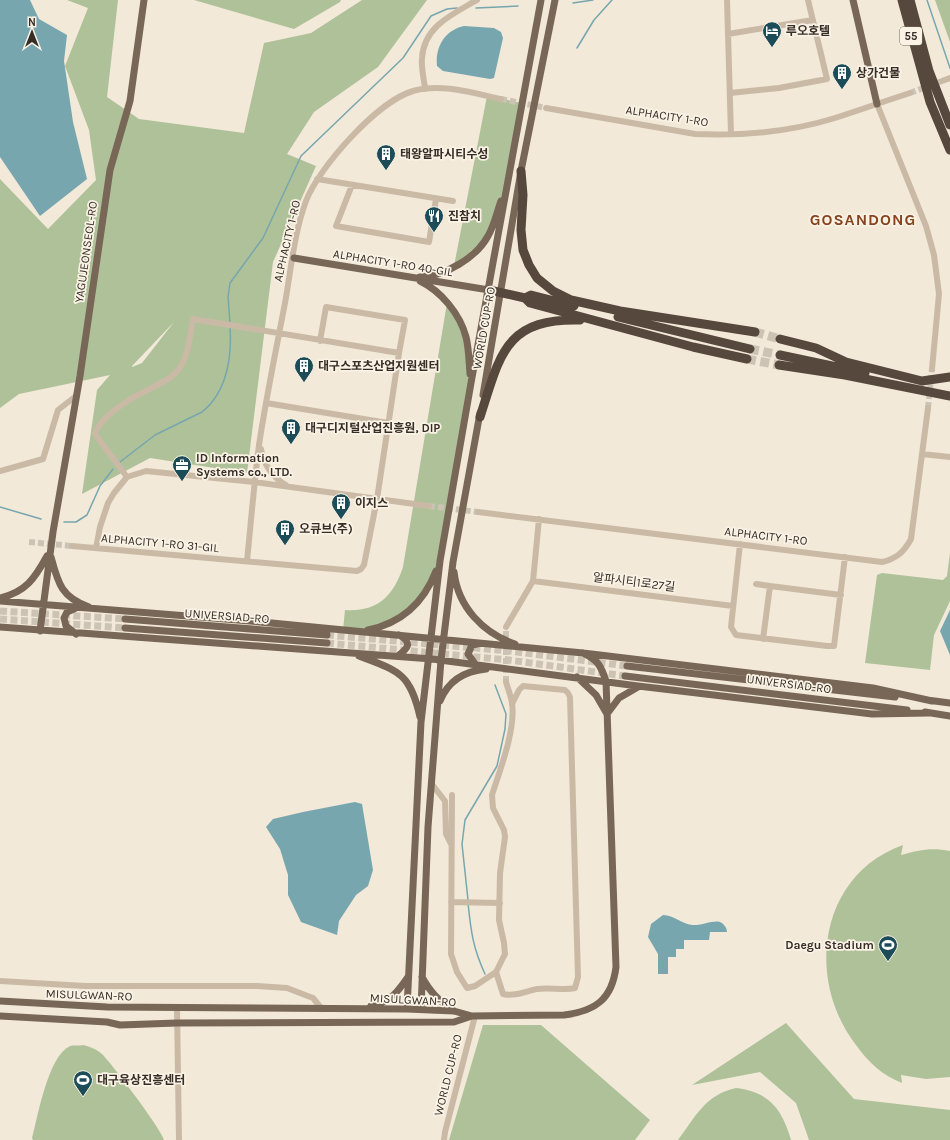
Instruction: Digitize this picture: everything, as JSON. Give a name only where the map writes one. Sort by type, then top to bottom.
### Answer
[{"type":"highway","name":"55","points":[[902,0],[930,102],[950,150]]},
{"type":"highway","name":"55","points":[[910,0],[929,71],[950,125]]},
{"type":"highway","points":[[521,171],[523,195],[521,230],[523,250],[529,265],[537,278],[553,291],[571,300],[620,311],[755,332]]},
{"type":"highway","points":[[489,290],[526,298],[530,303],[593,320],[747,359]]},
{"type":"highway","points":[[526,298],[532,295],[750,349]]},
{"type":"highway","points":[[480,417],[502,353],[516,337],[535,325],[546,322],[593,320]]},
{"type":"highway","points":[[780,339],[816,348],[881,377]]},
{"type":"highway","points":[[780,355],[881,377],[950,396]]},
{"type":"highway","points":[[778,365],[844,375],[881,377]]},
{"type":"highway","points":[[920,387],[950,377]]},
{"type":"highway","points":[[920,387],[950,392]]},
{"type":"highway","points":[[920,387],[950,401]]},
{"type":"main road","name":"YAGUJEONSEOL-RO","points":[[50,553],[52,532],[76,396],[110,170],[130,101],[144,0]]},
{"type":"main road","name":"WORLD CUP-RO","points":[[421,722],[440,561],[541,0]]},
{"type":"main road","name":"WORLD CUP-RO","points":[[421,1010],[421,977],[431,782],[441,660],[453,562],[480,417],[521,171],[556,0]]},
{"type":"main road","points":[[853,0],[877,104]]},
{"type":"main road","points":[[412,278],[425,277],[447,270],[461,263],[477,250],[488,236],[508,180]]},
{"type":"main road","name":"ALPHACITY 1-RO 40-GIL","points":[[294,258],[489,290]]},
{"type":"main road","points":[[412,278],[425,284],[440,296],[460,321],[466,338],[471,383]]},
{"type":"main road","points":[[0,598],[25,588],[36,576],[50,553]]},
{"type":"main road","points":[[40,631],[42,605],[50,553]]},
{"type":"main road","points":[[50,553],[56,578],[62,590],[74,602],[96,610]]},
{"type":"main road","points":[[353,631],[382,628],[408,613],[428,589],[440,561]]},
{"type":"main road","points":[[453,562],[460,594],[472,614],[484,628],[493,635],[522,647]]},
{"type":"main road","points":[[0,601],[399,635],[583,653],[872,688],[932,701]]},
{"type":"main road","points":[[76,608],[67,612],[64,618],[66,626],[76,634]]},
{"type":"main road","name":"UNIVERSIAD-RO","points":[[125,619],[327,635]]},
{"type":"main road","points":[[0,628],[398,656],[500,667],[638,686],[872,714],[929,713]]},
{"type":"main road","name":"UNIVERSIAD-RO","points":[[125,628],[327,643]]},
{"type":"main road","points":[[398,656],[407,649],[408,645],[405,639],[399,635]]},
{"type":"main road","points":[[476,665],[468,654],[472,646],[479,644]]},
{"type":"main road","points":[[473,1016],[578,1014],[599,1002],[606,996],[614,984],[616,967],[606,681],[603,670],[594,658],[583,653]]},
{"type":"main road","points":[[353,654],[389,667],[401,674],[416,698],[421,722],[407,1009]]},
{"type":"main road","name":"UNIVERSIAD-RO","points":[[627,666],[950,703]]},
{"type":"main road","points":[[437,709],[447,688],[461,676],[468,672],[500,667]]},
{"type":"main road","name":"UNIVERSIAD-RO","points":[[625,676],[950,716]]},
{"type":"main road","points":[[577,677],[596,695],[607,714]]},
{"type":"main road","points":[[607,714],[619,698],[638,686]]},
{"type":"main road","points":[[342,1009],[383,1003],[396,994],[408,976]]},
{"type":"main road","points":[[421,977],[430,992],[439,1001],[454,1011]]},
{"type":"main road","name":"MISULGWAN-RO","points":[[0,1001],[108,1007],[407,1009],[454,1011],[473,1016]]},
{"type":"main road","name":"MISULGWAN-RO","points":[[0,1016],[107,1022],[120,1025],[177,1023],[454,1022],[473,1016]]},
{"type":"street","points":[[426,89],[421,59],[434,27],[477,0]]},
{"type":"street","points":[[727,0],[731,134]]},
{"type":"street","points":[[730,92],[778,88],[827,79],[808,0]]},
{"type":"street","points":[[728,34],[812,20]]},
{"type":"street","points":[[942,81],[950,78]]},
{"type":"street","name":"ALPHACITY 1-RO","points":[[254,482],[266,403],[301,219],[306,200],[317,179],[340,150],[369,120],[396,99],[412,92],[426,89],[446,88],[501,99]]},
{"type":"street","name":"ALPHACITY 1-RO","points":[[546,108],[695,134],[731,134],[789,128],[834,119],[910,93]]},
{"type":"street","points":[[877,104],[926,226],[938,273],[939,309],[932,369]]},
{"type":"street","points":[[317,179],[453,202]]},
{"type":"street","points":[[352,185],[336,226],[429,242],[436,198]]},
{"type":"street","name":"ALPHACITY 1-RO 31-GIL","points":[[72,546],[357,571],[361,569],[364,565],[377,499],[405,320],[326,307],[320,341]]},
{"type":"street","points":[[127,477],[95,434],[97,428],[102,421],[133,398],[173,376],[181,367],[188,348],[193,319],[400,353]]},
{"type":"street","points":[[0,471],[43,459],[58,410],[76,396]]},
{"type":"street","points":[[266,403],[388,423]]},
{"type":"street","name":"ALPHACITY 1-RO","points":[[478,512],[882,562],[894,558],[904,550],[911,539],[928,408]]},
{"type":"street","points":[[260,443],[263,458],[272,474],[277,480],[290,487]]},
{"type":"street","points":[[922,454],[950,457]]},
{"type":"street","points":[[96,548],[100,528],[108,503],[127,477],[146,471],[254,482],[429,506]]},
{"type":"street","points":[[247,561],[254,482]]},
{"type":"street","points":[[506,627],[533,581],[539,519]]},
{"type":"street","points":[[740,544],[731,627],[736,635],[834,646],[845,557]]},
{"type":"street","name":"알파시티1로27길","points":[[533,581],[733,606]]},
{"type":"street","points":[[756,584],[840,595]]},
{"type":"street","points":[[763,638],[770,586]]},
{"type":"street","points":[[452,795],[451,954],[458,972],[467,988],[475,986],[496,972],[505,954],[499,920],[500,873],[505,837],[504,830],[493,808],[492,795],[511,728],[512,704],[506,682]]},
{"type":"street","points":[[496,972],[504,994],[508,995],[526,993],[538,989],[572,989],[575,988],[578,982],[570,697],[564,690],[523,686],[512,704]]},
{"type":"street","points":[[431,782],[436,791],[445,801],[446,834],[452,845]]},
{"type":"street","points":[[430,797],[436,791]]},
{"type":"street","points":[[451,902],[500,903]]},
{"type":"street","points":[[0,980],[86,986],[257,986],[287,988],[313,998],[322,1009]]},
{"type":"street","points":[[177,1008],[179,1140]]},
{"type":"street","name":"WORLD CUP-RO","points":[[444,1140],[473,1016]]},
{"type":"green space","points":[[67,0],[118,0],[107,97],[139,119],[244,133],[264,43],[311,33],[362,0],[427,0],[378,67],[314,112],[287,154],[316,166],[273,262],[247,473],[150,458],[82,494],[97,390],[110,375],[19,394],[0,408],[0,179],[48,229],[96,180],[89,130],[65,66],[88,8]],"holes":[[[174,322],[142,363],[132,367]]]},
{"type":"green space","points":[[194,0],[341,0],[294,29]]},
{"type":"green space","points":[[935,0],[950,0],[950,42]]},
{"type":"green space","points":[[487,96],[522,103],[508,180],[488,236],[454,266]]},
{"type":"green space","points":[[447,303],[460,321],[470,375],[440,561],[423,597],[382,628],[343,630],[345,610],[366,608],[375,605],[382,600],[394,587],[403,567]]},
{"type":"green space","points":[[950,553],[950,601],[934,635],[930,670],[865,663],[877,575],[882,573],[943,580],[947,576]]},
{"type":"green space","name":"Daegu Stadium","points":[[903,845],[901,855],[937,849],[950,851],[950,1077],[926,1079],[901,1075],[902,1083],[876,1068],[856,1045],[840,1019],[830,990],[826,961],[829,932],[838,904],[853,880],[875,860]]},
{"type":"green space","points":[[786,1023],[854,1099],[950,1110],[950,1140],[809,1140],[796,1103],[760,1072],[692,1085]]},
{"type":"green space","points":[[483,1025],[541,1025],[650,1120],[635,1140],[449,1140]]},
{"type":"green space","points":[[83,1045],[91,1047],[102,1054],[146,1111],[164,1140],[33,1140],[32,1138],[45,1088],[56,1062],[62,1052],[70,1046]]},
{"type":"green space","points":[[736,1088],[757,1093],[766,1098],[783,1119],[791,1140],[678,1140],[696,1115],[709,1101],[725,1091]]},
{"type":"water","points":[[0,0],[30,0],[39,19],[67,35],[64,61],[73,122],[87,179],[40,216],[0,157]]},
{"type":"water","points":[[464,26],[494,28],[501,32],[503,38],[494,78],[490,79],[443,71],[437,66],[438,52],[443,40],[451,31]]},
{"type":"water","points":[[950,610],[950,655],[940,631]]},
{"type":"water","points":[[355,802],[362,804],[373,870],[368,886],[356,895],[339,921],[337,935],[301,922],[288,895],[288,875],[280,849],[266,827],[273,819]]},
{"type":"water","points":[[663,915],[671,916],[692,925],[720,922],[725,926],[727,932],[710,932],[709,940],[684,940],[684,949],[676,949],[676,957],[668,957],[668,974],[658,974],[658,954],[648,937],[651,924]]},
{"type":"waterway","points":[[573,3],[593,0]]},
{"type":"waterway","points":[[577,48],[594,20],[612,0]]},
{"type":"waterway","points":[[927,0],[950,68]]},
{"type":"waterway","points":[[476,8],[518,6]]},
{"type":"waterway","points":[[230,323],[228,297],[230,283],[263,238],[301,156],[403,58],[431,16],[447,9],[457,8]]},
{"type":"waterway","points":[[120,462],[155,435],[202,412],[210,404],[222,384],[229,362],[230,327]]},
{"type":"waterway","points":[[64,522],[76,522],[87,515],[100,486],[113,469]]},
{"type":"waterway","points":[[0,507],[41,519]]},
{"type":"waterway","points":[[468,900],[462,844],[465,820],[497,766],[505,729],[506,714],[495,685]]},
{"type":"waterway","points":[[468,903],[473,940],[485,974]]},
{"type":"tunnel","points":[[910,93],[942,81]]},
{"type":"tunnel","points":[[501,99],[546,108]]},
{"type":"tunnel","points":[[755,332],[780,339]]},
{"type":"tunnel","points":[[750,349],[780,355]]},
{"type":"tunnel","points":[[747,359],[779,365]]},
{"type":"tunnel","points":[[928,408],[932,369]]},
{"type":"tunnel","points":[[429,506],[478,512]]},
{"type":"tunnel","points":[[29,542],[72,546]]},
{"type":"tunnel","points":[[0,611],[125,619]]},
{"type":"tunnel","points":[[0,619],[125,628]]},
{"type":"tunnel","points":[[506,627],[506,682]]},
{"type":"tunnel","points":[[327,635],[509,651],[627,666]]},
{"type":"tunnel","points":[[327,643],[509,660],[625,676]]},
{"type":"place","name":"루오호텔","points":[[772,48]]},
{"type":"place","name":"상가건물","points":[[842,90]]},
{"type":"place","name":"태왕알파시티수성","points":[[386,171]]},
{"type":"place","name":"진참치","points":[[434,233]]},
{"type":"place","name":"대구스포츠산업지원센터","points":[[304,383]]},
{"type":"place","name":"대구디지털산업진흥원, DIP","points":[[291,445]]},
{"type":"place","name":"ID Information Systems co., LTD.","points":[[182,482]]},
{"type":"place","name":"이지스","points":[[341,520]]},
{"type":"place","name":"오큐브(주)","points":[[285,546]]},
{"type":"place","name":"Daegu Stadium","points":[[888,962]]},
{"type":"place","name":"대구육상진흥센터","points":[[83,1097]]},
{"type":"district","name":"GOSANDONG","points":[[863,219]]}]
